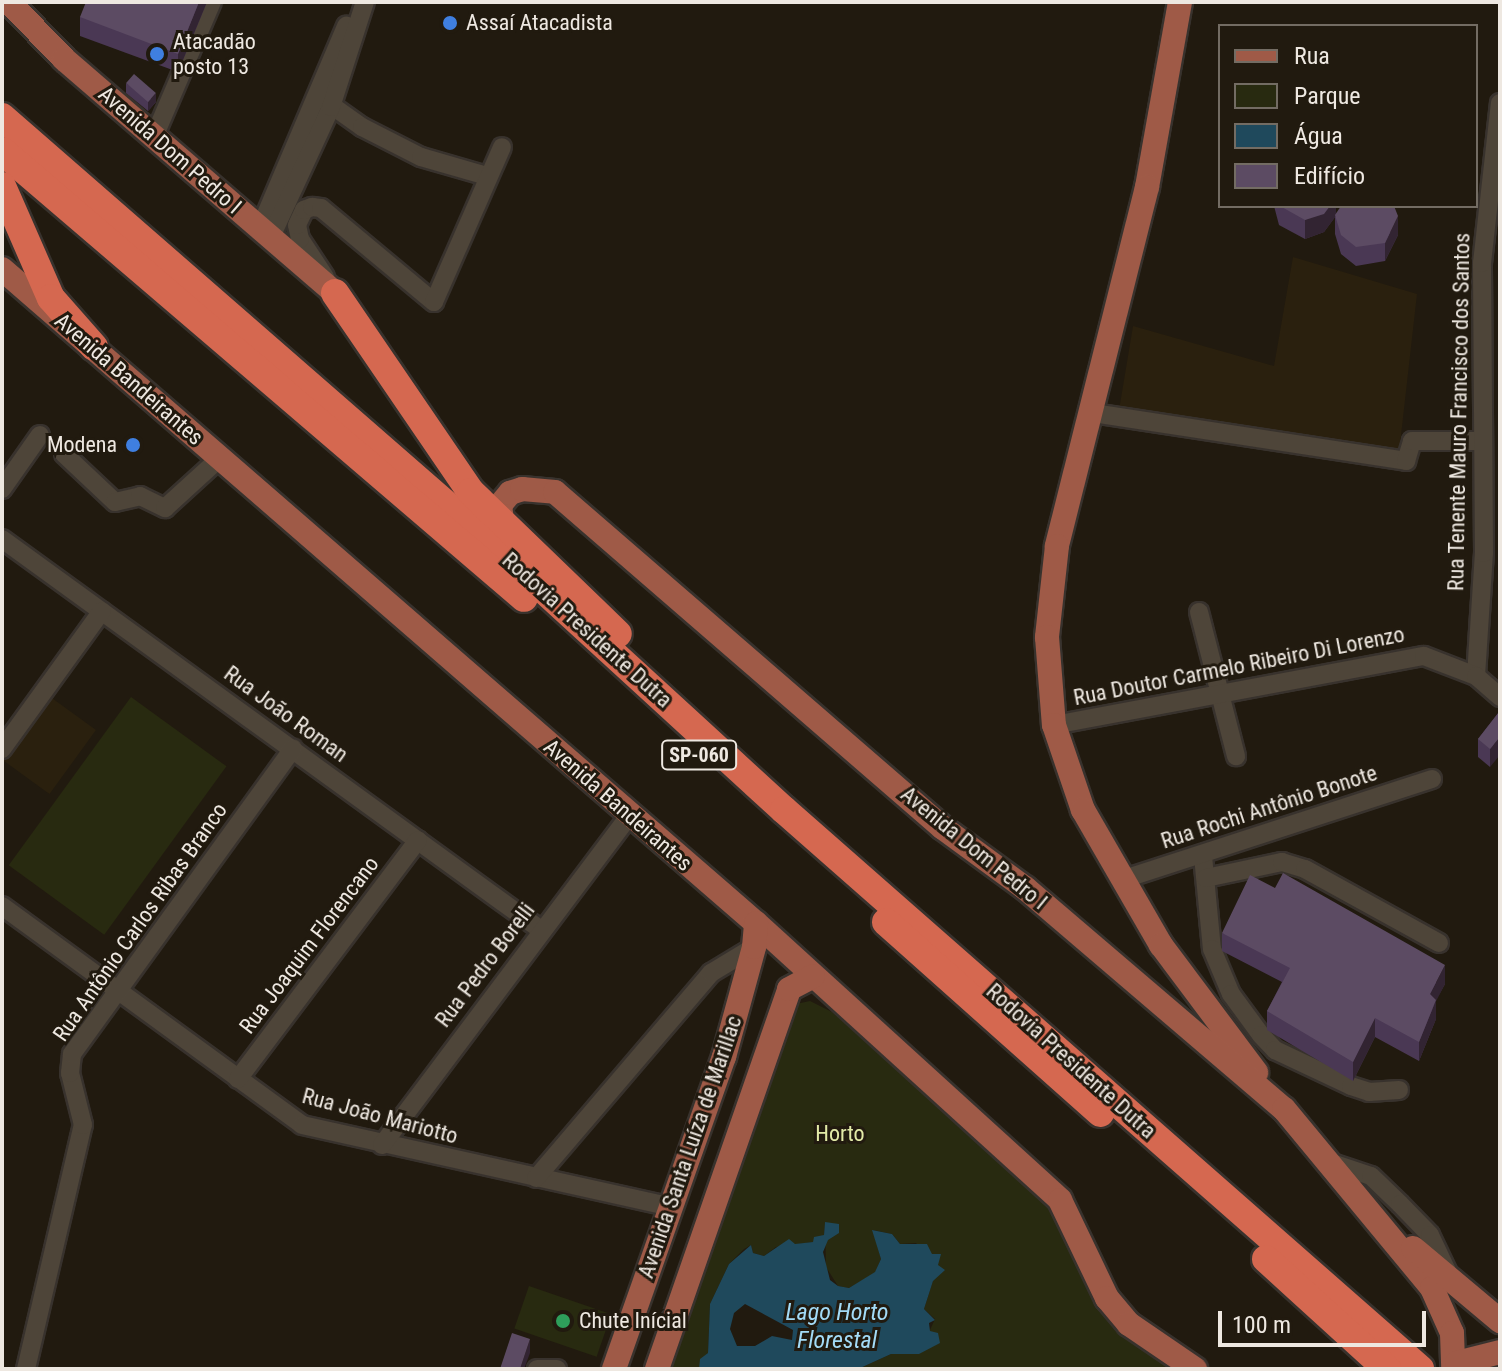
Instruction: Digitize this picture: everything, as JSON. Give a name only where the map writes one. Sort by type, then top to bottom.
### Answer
[{"type":"highway","name":"Rodovia Presidente Dutra","points":[[2,117],[534,581],[1420,1369]]},
{"type":"highway","name":"Rodovia Presidente Dutra","points":[[2,151],[524,598],[1387,1369]]},
{"type":"highway","points":[[2,186],[51,298],[94,347]]},
{"type":"highway","points":[[335,293],[471,492],[503,527],[581,596],[851,866]]},
{"type":"main road","name":"Avenida Dom Pedro I","points":[[9,2],[64,59],[335,293]]},
{"type":"main road","points":[[1180,2],[1147,187],[1093,413],[1057,546],[1047,637],[1054,725],[1083,810],[1121,880],[1161,945],[1284,1109]]},
{"type":"main road","name":"Avenida Bandeirantes","points":[[2,269],[756,923],[1060,1200],[1107,1298],[1129,1324],[1195,1369]]},
{"type":"main road","name":"Avenida Dom Pedro I","points":[[503,527],[500,505],[510,493],[522,489],[555,492],[943,828],[1025,888],[1284,1109],[1378,1218],[1446,1311],[1455,1366]]},
{"type":"main road","name":"Avenida Santa Luíza de Marillac","points":[[614,1369],[667,1206],[724,1057],[754,947],[756,923]]},
{"type":"main road","name":"Avenida Santa Luíza de Marillac","points":[[657,1369],[789,989],[813,976]]},
{"type":"main road","points":[[724,1057],[744,1056],[758,1072]]},
{"type":"main road","name":"Avenida Dom Pedro I","points":[[1378,1218],[1500,1321]]},
{"type":"main road","points":[[1455,1366],[1500,1352]]},
{"type":"street","points":[[154,137],[212,2]]},
{"type":"street","points":[[325,100],[358,2]]},
{"type":"street","points":[[265,232],[365,2]]},
{"type":"street","points":[[325,100],[421,157],[487,176]]},
{"type":"street","name":"Rua Tenente Mauro Francisco dos Santos","points":[[1476,676],[1484,553],[1482,263],[1500,103]]},
{"type":"street","points":[[335,293],[300,239],[297,225],[304,210],[321,208],[351,237],[434,302],[502,147]]},
{"type":"street","points":[[1093,413],[1406,461],[1412,441],[1483,441]]},
{"type":"street","points":[[2,489],[40,435]]},
{"type":"street","points":[[64,454],[115,502],[140,496],[165,508],[220,458]]},
{"type":"street","points":[[1484,553],[1500,528]]},
{"type":"street","name":"Rua João Roman","points":[[2,539],[541,930]]},
{"type":"street","points":[[2,749],[102,611]]},
{"type":"street","points":[[1199,612],[1236,756]]},
{"type":"street","name":"Rua Doutor Carmelo Ribeiro Di Lorenzo","points":[[1054,725],[1424,656],[1476,676]]},
{"type":"street","points":[[1476,676],[1500,697]]},
{"type":"street","name":"Rua Antônio Carlos Ribas Branco","points":[[26,1369],[83,1125],[70,1073],[72,1054],[293,749]]},
{"type":"street","name":"Rua Rochi Antônio Bonote","points":[[1121,880],[1203,856],[1432,779]]},
{"type":"street","name":"Rua Pedro Borelli","points":[[382,1145],[629,816]]},
{"type":"street","name":"Rua Joaquim Florencano","points":[[238,1079],[418,840]]},
{"type":"street","points":[[1203,856],[1212,949],[1231,994],[1268,1043],[1351,1086],[1369,1092],[1399,1090]]},
{"type":"street","points":[[1206,878],[1282,862],[1305,869],[1439,943]]},
{"type":"street","name":"Rua João Mariotto","points":[[2,906],[302,1125],[667,1206]]},
{"type":"street","points":[[536,1178],[711,973],[754,947]]},
{"type":"street","points":[[1332,1163],[1371,1176],[1400,1204],[1430,1235],[1452,1281]]},
{"type":"street","points":[[537,1369],[557,1369]]},
{"type":"shaded area","points":[[1293,257],[1417,294],[1399,453],[1119,410],[1133,326],[1274,366]]},
{"type":"shaded area","points":[[49,696],[96,730],[49,794],[3,760]]},
{"type":"green space","points":[[131,697],[226,766],[104,935],[9,865]]},
{"type":"green space","name":"Horto","points":[[810,1001],[832,1012],[1054,1202],[1066,1232],[1178,1369],[858,1369],[891,1354],[919,1354],[935,1319],[924,1309],[938,1265],[916,1243],[900,1244],[892,1234],[873,1230],[881,1259],[875,1273],[849,1288],[838,1286],[826,1267],[825,1223],[824,1236],[813,1242],[776,1247],[764,1256],[753,1253],[751,1245],[744,1249],[729,1264],[710,1304],[708,1353],[700,1368],[670,1369],[764,1082],[796,1004]]},
{"type":"green space","name":"Chute Inícial","points":[[529,1286],[611,1314],[597,1357],[514,1329]]},
{"type":"water","name":"Lago Horto Florestal","points":[[825,1222],[839,1224],[839,1233],[828,1240],[823,1252],[830,1280],[838,1286],[849,1288],[875,1272],[881,1259],[872,1230],[892,1234],[900,1244],[927,1244],[932,1254],[941,1254],[938,1265],[945,1270],[933,1281],[924,1309],[935,1320],[929,1323],[930,1331],[938,1333],[940,1343],[919,1354],[891,1354],[858,1369],[699,1369],[700,1359],[708,1353],[710,1304],[729,1264],[751,1245],[753,1253],[764,1256],[789,1239],[795,1244],[813,1242],[814,1237],[824,1235]],"holes":[[[745,1304],[793,1330],[792,1340],[772,1336],[755,1346],[737,1346],[730,1329],[734,1313]]]},
{"type":"building","name":"Atacadão posto 13","points":[[86,2],[199,2],[178,54],[80,17]]},
{"type":"building","points":[[134,74],[156,93],[148,102],[126,83]]},
{"type":"building","points":[[1284,208],[1328,208],[1324,214],[1305,220]]},
{"type":"building","points":[[1340,208],[1395,208],[1398,216],[1385,243],[1356,247],[1341,235],[1335,215]]},
{"type":"building","points":[[1499,712],[1500,737],[1490,749],[1478,739]]},
{"type":"building","points":[[1283,873],[1445,965],[1430,994],[1436,1000],[1419,1042],[1375,1018],[1353,1062],[1267,1011],[1290,968],[1222,933],[1250,875],[1275,888]]},
{"type":"building","points":[[512,1333],[530,1339],[520,1369],[500,1369]]},
{"type":"place","name":"Assaí Atacadista","points":[[450,23]]},
{"type":"place","name":"Atacadão posto 13","points":[[157,54]]},
{"type":"place","name":"Modena","points":[[133,445]]},
{"type":"place","name":"Chute Inícial","points":[[563,1321]]}]
